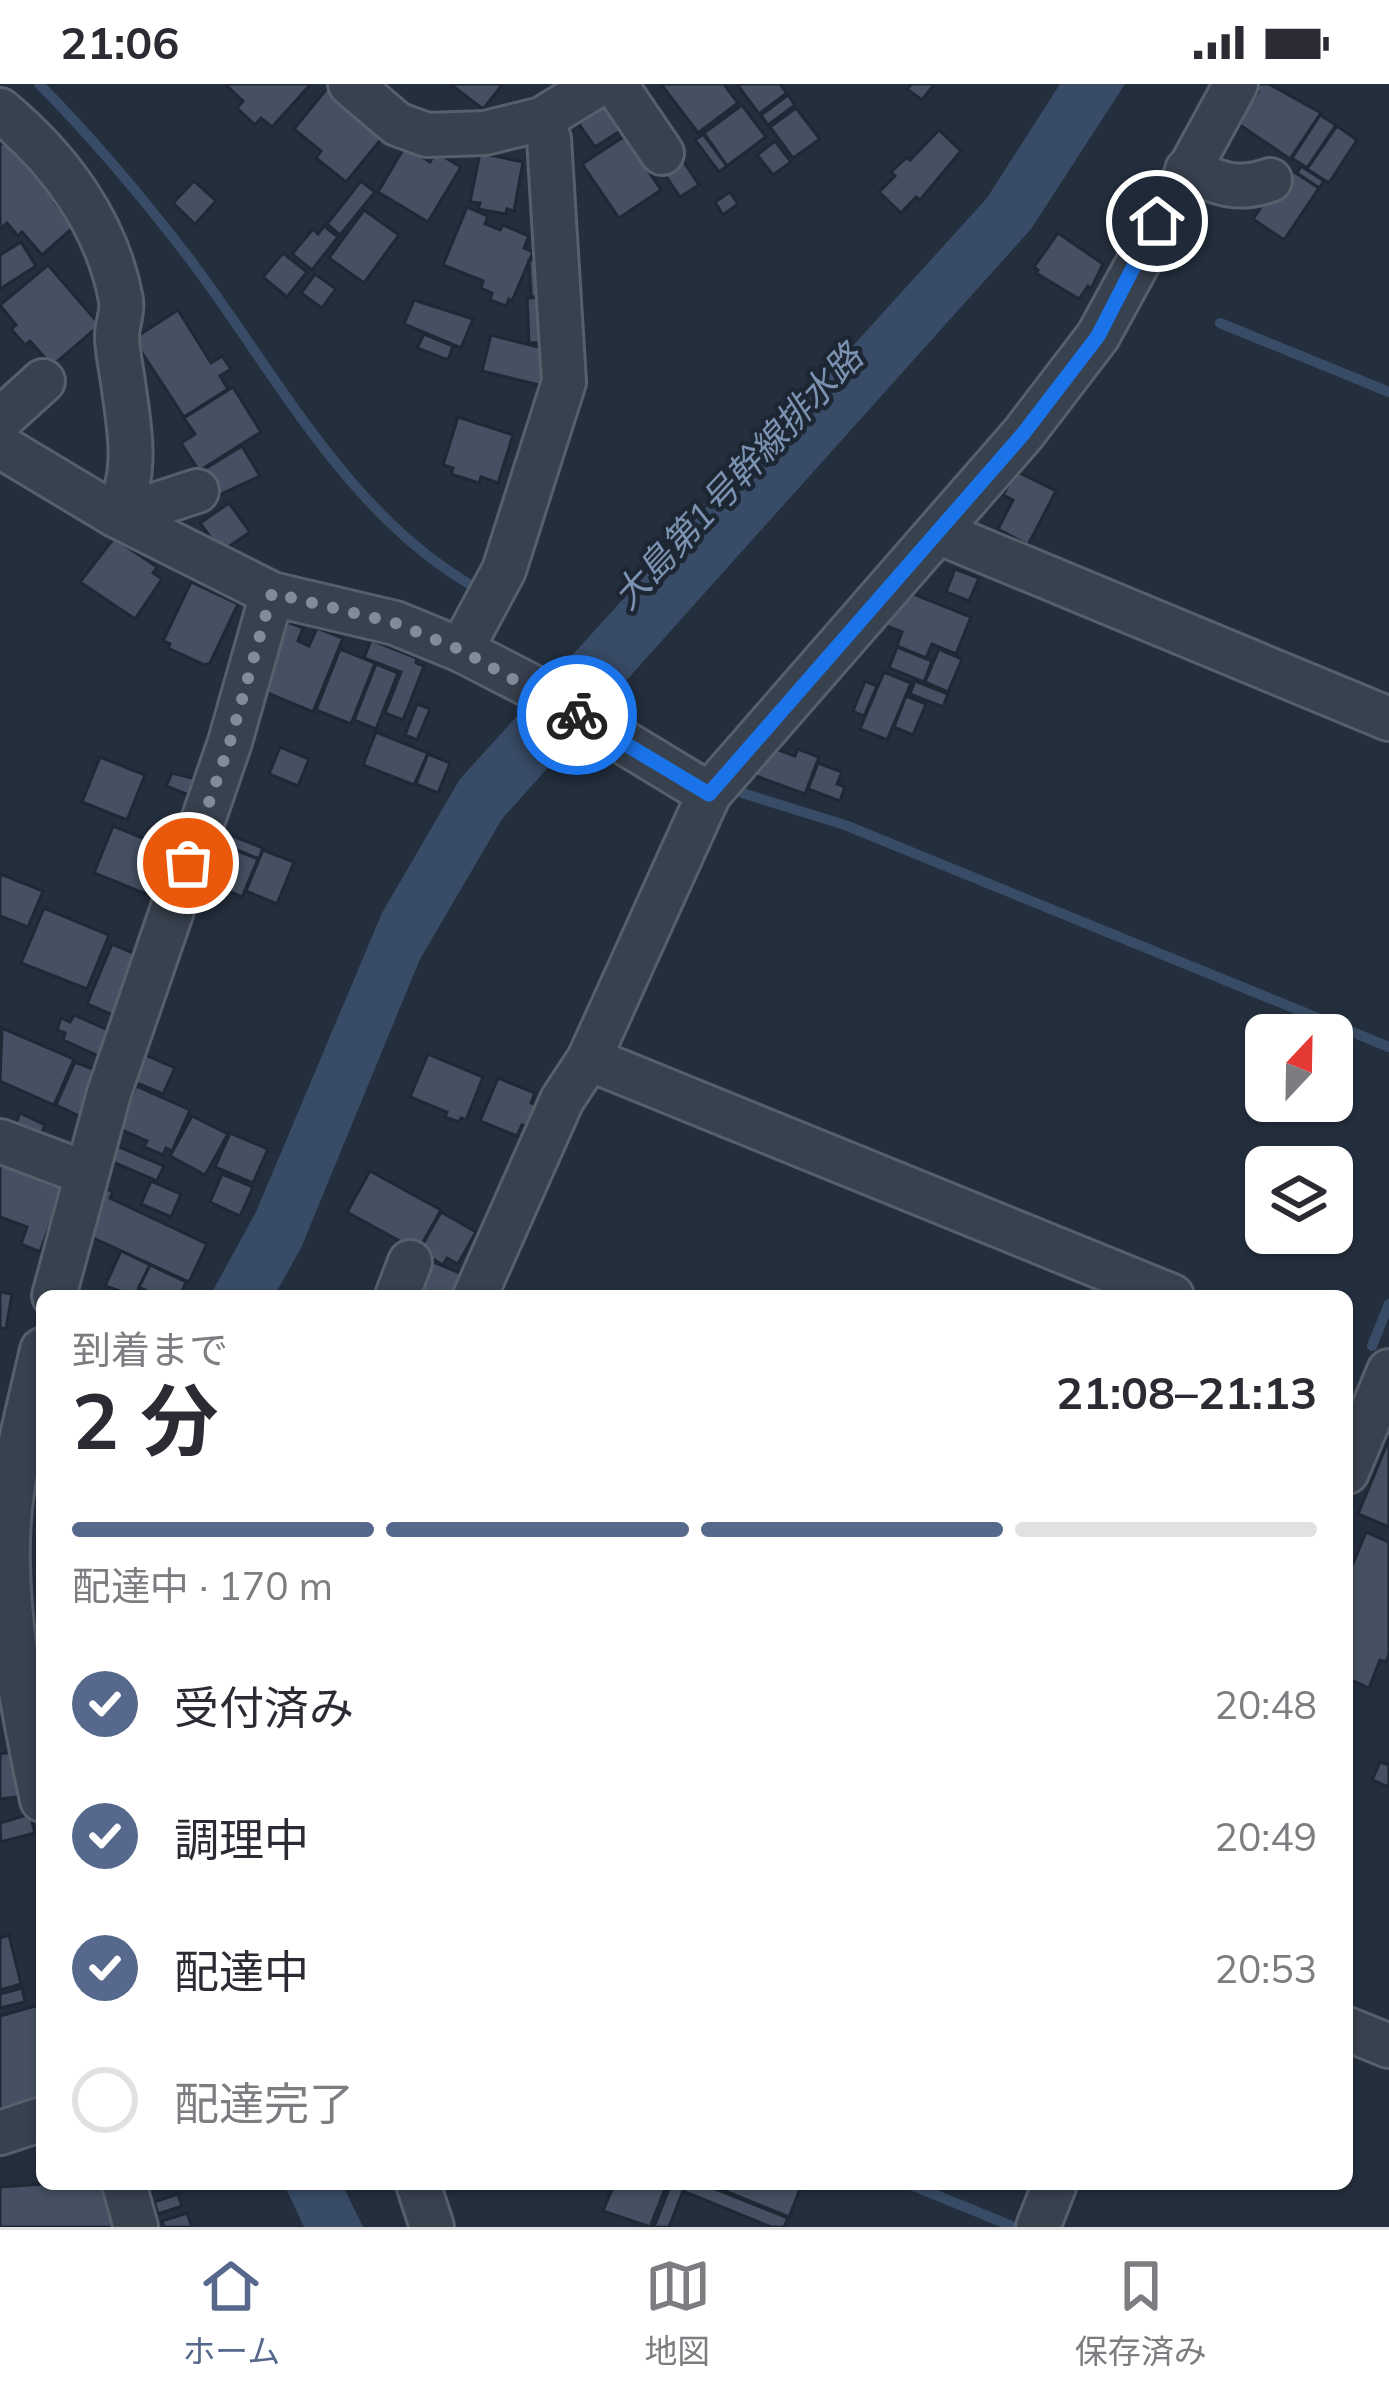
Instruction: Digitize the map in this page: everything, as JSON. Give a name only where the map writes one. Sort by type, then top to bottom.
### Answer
[{"type":"street","points":[[350,84],[397,124],[427,135],[485,133],[542,119],[599,84]]},
{"type":"street","points":[[615,84],[662,153]]},
{"type":"street","points":[[478,1290],[562,1100],[589,1059],[709,794],[1023,434],[1098,336],[1236,84]]},
{"type":"street","points":[[0,110],[58,168],[90,212],[111,263],[123,306],[116,334],[132,460],[120,507]]},
{"type":"street","points":[[461,650],[504,570],[564,382],[549,139],[542,119]]},
{"type":"street","points":[[1187,170],[1226,187],[1247,188],[1270,181]]},
{"type":"street","points":[[0,420],[43,381]]},
{"type":"street","points":[[0,446],[272,593],[395,623],[461,650],[531,686],[709,794]]},
{"type":"street","points":[[120,507],[148,507],[197,491]]},
{"type":"street","points":[[938,532],[1389,718]]},
{"type":"street","points":[[56,1290],[85,1173],[230,742],[272,593]]},
{"type":"street","points":[[589,1059],[1157,1290]]},
{"type":"street","points":[[0,1142],[85,1173]]},
{"type":"street","points":[[36,1376],[14,1473],[25,1543],[12,1612],[36,1762]]},
{"type":"street","points":[[1353,1453],[1377,1376]]},
{"type":"street","points":[[1353,2031],[1389,2046]]},
{"type":"street","points":[[0,2133],[36,2121]]},
{"type":"street","points":[[126,2190],[136,2227]]},
{"type":"street","points":[[420,2190],[432,2227]]},
{"type":"street","points":[[1038,2227],[1053,2190]]},
{"type":"water","name":"大島第1号幹線排水路","points":[[1060,84],[1125,84],[1031,229],[502,819],[420,959],[301,1248],[277,1290],[213,1290],[256,1212],[382,913],[460,779],[987,198]]},
{"type":"water","points":[[287,2190],[345,2190],[363,2227],[304,2227]]},
{"type":"building","points":[[225,84],[311,84],[272,127],[261,118],[255,125],[237,108],[243,101]]},
{"type":"building","points":[[450,84],[503,84],[483,109]]},
{"type":"building","points":[[661,84],[724,84],[738,103],[698,133]]},
{"type":"building","points":[[737,84],[780,84],[787,93],[759,114]]},
{"type":"building","points":[[912,84],[933,86],[922,100],[907,89]]},
{"type":"building","points":[[1257,84],[1269,84],[1321,113],[1290,159],[1237,123],[1258,92]]},
{"type":"building","points":[[329,86],[387,132],[346,182],[316,158],[321,151],[294,129]]},
{"type":"building","points":[[788,95],[795,105],[768,125],[761,115]]},
{"type":"building","points":[[602,104],[620,131],[595,147],[577,121]]},
{"type":"building","points":[[742,105],[766,137],[727,166],[704,133]]},
{"type":"building","points":[[796,108],[820,139],[793,158],[770,127]]},
{"type":"building","points":[[1320,115],[1336,125],[1307,168],[1292,158]]},
{"type":"building","points":[[1337,126],[1357,140],[1329,183],[1307,169]]},
{"type":"building","points":[[939,130],[961,151],[920,200],[916,197],[901,213],[879,192],[895,176],[891,172]]},
{"type":"building","points":[[703,134],[727,166],[719,172],[695,140]]},
{"type":"building","points":[[625,136],[661,190],[619,218],[582,164]]},
{"type":"building","points":[[6,140],[59,200],[55,203],[75,226],[42,255],[22,232],[18,236],[7,223],[0,229],[0,145]]},
{"type":"building","points":[[775,141],[791,162],[773,175],[757,155]]},
{"type":"building","points":[[405,146],[430,162],[436,152],[461,167],[428,222],[378,192]]},
{"type":"building","points":[[480,153],[523,162],[514,211],[478,209],[480,203],[470,202]]},
{"type":"building","points":[[680,156],[699,185],[680,197],[661,169]]},
{"type":"building","points":[[1301,166],[1324,181],[1319,188],[1297,173]]},
{"type":"building","points":[[1288,168],[1319,188],[1284,240],[1253,219]]},
{"type":"building","points":[[194,181],[216,201],[195,224],[173,203]]},
{"type":"building","points":[[361,181],[375,192],[340,235],[327,224]]},
{"type":"building","points":[[730,192],[738,204],[723,215],[715,202]]},
{"type":"building","points":[[467,207],[488,216],[485,224],[500,230],[503,225],[529,236],[524,248],[533,252],[506,306],[490,300],[492,293],[481,288],[483,281],[443,265]]},
{"type":"building","points":[[364,210],[399,235],[364,283],[329,258]]},
{"type":"building","points":[[324,226],[338,237],[312,270],[292,254],[313,229],[318,234]]},
{"type":"building","points":[[1058,233],[1103,264],[1091,289],[1088,286],[1079,299],[1036,273],[1034,267]]},
{"type":"building","points":[[21,242],[36,266],[0,289],[0,255]]},
{"type":"building","points":[[283,253],[307,272],[287,297],[263,277]]},
{"type":"building","points":[[529,260],[549,260],[551,296],[531,297]]},
{"type":"building","points":[[48,265],[100,325],[52,366],[30,341],[25,345],[11,329],[16,325],[0,305]]},
{"type":"building","points":[[315,274],[336,289],[322,308],[301,293]]},
{"type":"building","points":[[551,297],[554,342],[529,343],[527,298]]},
{"type":"building","points":[[414,300],[473,319],[461,348],[404,324]]},
{"type":"building","points":[[178,310],[211,363],[222,356],[231,369],[220,376],[228,389],[184,417],[133,339]]},
{"type":"building","points":[[424,334],[453,346],[448,360],[417,348]]},
{"type":"building","points":[[491,335],[546,349],[541,365],[548,366],[543,386],[482,371]]},
{"type":"building","points":[[233,387],[261,432],[199,471],[181,443],[195,434],[184,418]]},
{"type":"building","points":[[458,417],[513,435],[498,483],[451,474],[453,468],[443,465]]},
{"type":"building","points":[[242,446],[260,476],[210,499],[195,475]]},
{"type":"building","points":[[1016,471],[1056,491],[1028,545],[998,529],[1013,500],[1003,495]]},
{"type":"building","points":[[229,503],[250,532],[221,552],[200,523]]},
{"type":"building","points":[[114,538],[157,567],[153,573],[162,579],[135,619],[80,582]]},
{"type":"building","points":[[955,569],[979,578],[969,601],[946,592]]},
{"type":"building","points":[[191,582],[238,604],[205,665],[163,641]]},
{"type":"building","points":[[906,591],[971,617],[956,654],[932,644],[926,658],[897,646],[902,632],[881,624]]},
{"type":"building","points":[[288,622],[303,628],[298,641],[309,646],[317,628],[343,638],[313,712],[260,690]]},
{"type":"building","points":[[371,640],[417,658],[416,663],[424,666],[403,720],[385,713],[401,672],[364,658]]},
{"type":"building","points":[[897,647],[932,661],[924,682],[889,668]]},
{"type":"building","points":[[340,649],[375,663],[351,724],[316,710]]},
{"type":"building","points":[[939,649],[962,659],[948,692],[925,682]]},
{"type":"building","points":[[376,664],[398,673],[376,729],[354,720]]},
{"type":"building","points":[[884,672],[911,683],[887,740],[860,729]]},
{"type":"building","points":[[865,681],[877,686],[864,716],[853,711]]},
{"type":"building","points":[[915,681],[948,694],[943,707],[910,694]]},
{"type":"building","points":[[906,696],[926,704],[913,735],[894,727]]},
{"type":"building","points":[[417,704],[430,709],[417,740],[405,735]]},
{"type":"building","points":[[376,732],[428,753],[414,785],[363,765]]},
{"type":"building","points":[[768,746],[795,756],[798,749],[819,757],[805,794],[745,772]]},
{"type":"building","points":[[280,747],[309,759],[298,786],[269,774]]},
{"type":"building","points":[[428,754],[450,763],[438,793],[416,784]]},
{"type":"building","points":[[100,757],[145,775],[127,820],[82,802]]},
{"type":"building","points":[[818,763],[842,772],[837,784],[845,787],[840,801],[808,789]]},
{"type":"building","points":[[172,773],[204,781],[196,798],[166,786]]},
{"type":"building","points":[[113,826],[175,851],[156,898],[94,873]]},
{"type":"building","points":[[230,835],[263,848],[259,859],[225,845]]},
{"type":"building","points":[[215,842],[258,859],[242,897],[209,883],[212,875],[203,871]]},
{"type":"building","points":[[263,850],[294,862],[277,904],[246,891]]},
{"type":"building","points":[[0,874],[43,891],[28,927],[0,916]]},
{"type":"building","points":[[44,908],[109,935],[87,989],[21,963]]},
{"type":"building","points":[[112,944],[145,958],[120,1018],[87,1004]]},
{"type":"building","points":[[74,1015],[110,1031],[99,1056],[63,1040],[65,1033],[57,1030],[61,1018],[70,1022]]},
{"type":"building","points":[[2,1028],[74,1059],[54,1105],[0,1081]]},
{"type":"building","points":[[143,1054],[175,1068],[163,1094],[132,1081]]},
{"type":"building","points":[[428,1054],[483,1077],[466,1120],[445,1117],[447,1112],[410,1097]]},
{"type":"building","points":[[75,1062],[105,1074],[86,1119],[56,1105]]},
{"type":"building","points":[[498,1078],[535,1093],[531,1103],[536,1105],[527,1127],[522,1125],[517,1136],[480,1121]]},
{"type":"building","points":[[136,1086],[190,1110],[172,1151],[166,1148],[163,1155],[144,1147],[147,1141],[118,1128]]},
{"type":"building","points":[[20,1113],[45,1125],[39,1139],[14,1128]]},
{"type":"building","points":[[192,1116],[228,1134],[205,1175],[170,1156]]},
{"type":"building","points":[[230,1133],[268,1149],[253,1183],[215,1167]]},
{"type":"building","points":[[115,1145],[164,1166],[157,1181],[108,1160]]},
{"type":"building","points":[[0,1156],[66,1181],[40,1252],[21,1244],[27,1227],[0,1217]]},
{"type":"building","points":[[370,1171],[441,1210],[418,1251],[347,1212]]},
{"type":"building","points":[[222,1174],[253,1187],[240,1216],[210,1202]]},
{"type":"building","points":[[151,1181],[181,1194],[171,1217],[141,1204]]},
{"type":"building","points":[[104,1188],[113,1192],[110,1198],[207,1244],[189,1282],[89,1236]]},
{"type":"building","points":[[441,1212],[476,1232],[458,1264],[447,1258],[443,1265],[419,1251]]},
{"type":"building","points":[[121,1251],[150,1265],[138,1290],[105,1286]]},
{"type":"building","points":[[426,1259],[465,1275],[459,1290],[413,1290]]},
{"type":"building","points":[[150,1265],[186,1282],[183,1290],[139,1287]]},
{"type":"building","points":[[0,1292],[12,1294],[6,1329],[0,1328]]},
{"type":"building","points":[[1389,1439],[1389,1527],[1358,1514]]},
{"type":"building","points":[[1366,1532],[1389,1542],[1389,1654],[1386,1662],[1380,1660],[1369,1688],[1353,1681],[1353,1564]]},
{"type":"building","points":[[17,1751],[25,1796],[0,1799],[0,1754]]},
{"type":"building","points":[[1380,1762],[1389,1765],[1389,1787],[1372,1780]]},
{"type":"building","points":[[30,1814],[35,1833],[1,1842],[0,1823]]},
{"type":"building","points":[[9,1935],[21,1984],[0,1990],[0,1938]]},
{"type":"building","points":[[22,1988],[25,2002],[0,2008],[0,1994]]},
{"type":"building","points":[[36,2006],[36,2100],[0,2110],[0,2016]]},
{"type":"building","points":[[0,2187],[112,2190],[115,2227],[0,2227]]},
{"type":"building","points":[[612,2190],[665,2190],[650,2227],[603,2211]]},
{"type":"building","points":[[669,2190],[718,2190],[788,2218],[784,2227],[771,2227],[683,2191],[669,2227],[654,2227]]},
{"type":"building","points":[[723,2190],[800,2190],[789,2217]]},
{"type":"building","points":[[178,2194],[182,2206],[158,2214],[154,2202]]},
{"type":"building","points":[[187,2213],[192,2227],[164,2227],[162,2221]]},
{"type":"waterway","points":[[39,84],[171,235],[351,482],[430,558],[476,588]]},
{"type":"waterway","points":[[1220,323],[1389,392]]},
{"type":"waterway","points":[[742,793],[845,825],[1389,1047]]},
{"type":"waterway","points":[[1372,1346],[1389,1304]]},
{"type":"waterway","points":[[924,2190],[1014,2227]]},
{"type":"way so far","points":[[188,863],[230,742],[272,593],[395,623],[461,650],[577,715]]},
{"type":"route","points":[[577,715],[709,794],[1023,434],[1098,336],[1157,221]]}]
